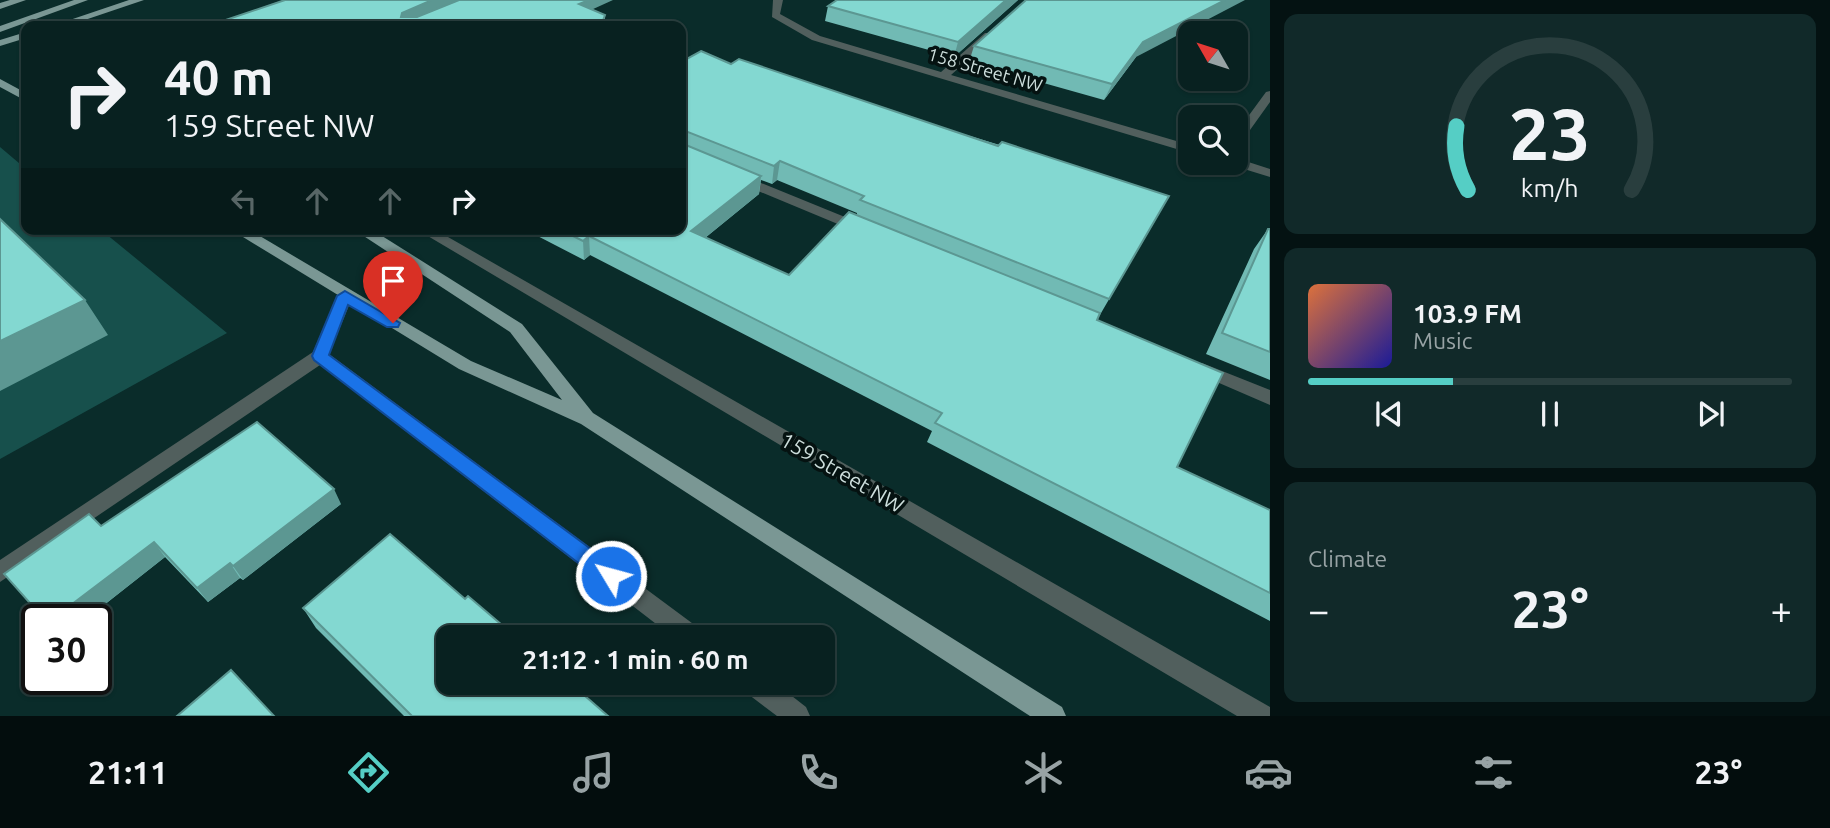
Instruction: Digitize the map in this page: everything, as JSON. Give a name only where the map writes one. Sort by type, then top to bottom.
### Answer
[{"type":"main road","points":[[0,6],[21,0]]},
{"type":"main road","points":[[27,0],[57,21]]},
{"type":"main road","points":[[21,21],[83,0]]},
{"type":"main road","points":[[75,21],[139,0]]},
{"type":"main road","points":[[0,29],[21,21]]},
{"type":"main road","points":[[0,43],[21,37]]},
{"type":"main road","points":[[0,82],[21,95]]},
{"type":"main road","points":[[247,235],[345,296],[465,365],[587,419],[1053,716]]},
{"type":"main road","points":[[369,235],[516,328],[587,419]]},
{"type":"street","name":"158 Street NW","points":[[778,0],[775,15],[816,38],[1178,145]]},
{"type":"street","points":[[943,76],[1000,25]]},
{"type":"street","points":[[1248,124],[1270,94]]},
{"type":"street","points":[[1248,166],[1270,173]]},
{"type":"street","points":[[719,170],[873,234]]},
{"type":"street","name":"159 Street NW","points":[[433,235],[1261,716]]},
{"type":"street","points":[[0,572],[320,356],[345,296]]},
{"type":"street","points":[[320,356],[676,625]]},
{"type":"street","points":[[1180,361],[1270,398]]},
{"type":"street","points":[[770,695],[797,716]]},
{"type":"shaded area","points":[[0,147],[21,165],[21,235],[107,235],[227,333],[0,459]]},
{"type":"building","points":[[285,0],[432,0],[402,13],[401,17],[417,17],[459,0],[589,0],[579,4],[605,15],[603,21],[223,21]]},
{"type":"building","points":[[837,0],[1006,0],[958,42],[828,6]]},
{"type":"building","points":[[1026,0],[1225,0],[1184,21],[1178,21],[1178,24],[1143,42],[1112,84],[974,46]]},
{"type":"building","points":[[701,51],[731,64],[739,59],[998,146],[1002,142],[1169,196],[1109,299],[860,200],[864,196],[780,161],[774,166],[686,131],[686,59]]},
{"type":"building","points":[[686,145],[761,176],[691,231],[789,275],[849,212],[1100,313],[1097,320],[1223,373],[1177,467],[1270,510],[1270,593],[935,423],[942,413],[589,236],[583,241],[571,235],[686,235]]},
{"type":"building","points":[[0,219],[85,300],[0,341]]},
{"type":"building","points":[[1270,229],[1270,352],[1222,333]]},
{"type":"building","points":[[257,422],[334,489],[233,566],[230,563],[197,588],[154,542],[72,604],[31,604],[4,574],[89,514],[101,526]]},
{"type":"building","points":[[390,534],[465,599],[468,596],[502,625],[436,625],[436,695],[584,695],[608,716],[412,716],[303,608]]},
{"type":"building","points":[[231,670],[274,716],[177,716]]},
{"type":"route","points":[[393,323],[345,296],[320,356],[611,576]]}]
